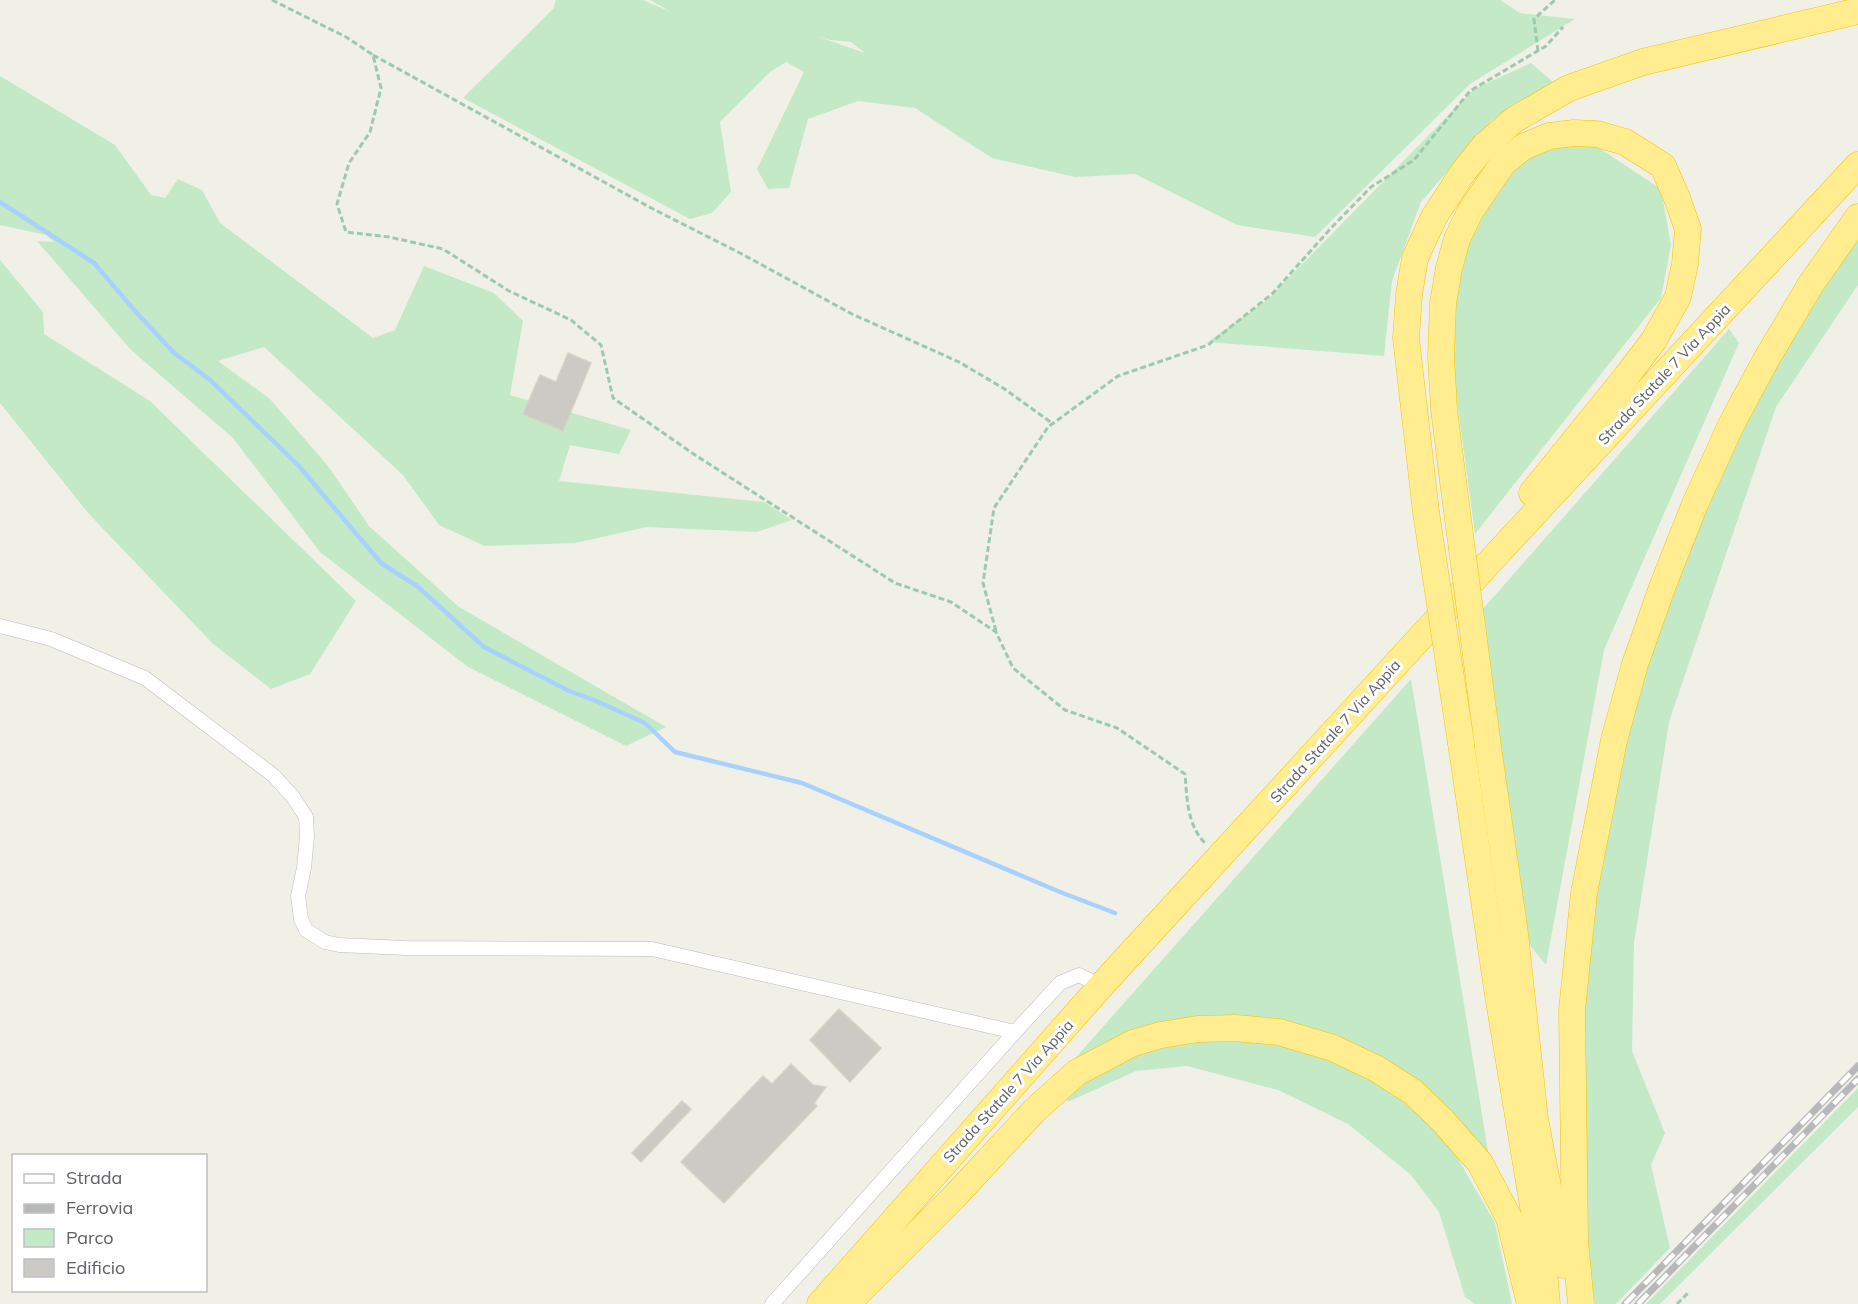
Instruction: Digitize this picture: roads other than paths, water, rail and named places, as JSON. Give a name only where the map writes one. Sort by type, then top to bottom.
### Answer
[{"type":"highway","points":[[1533,1287],[1498,995],[1426,512],[1406,338],[1409,295],[1415,258],[1434,217],[1464,171],[1484,146],[1514,120],[1569,88],[1643,62],[1858,11]]},
{"type":"highway","points":[[1497,554],[1528,499],[1654,340],[1678,297],[1685,264],[1688,229],[1662,166],[1625,142],[1597,134],[1574,133],[1550,136],[1523,147],[1503,163],[1470,212],[1457,239],[1443,303],[1441,357],[1444,409],[1515,934],[1535,1119],[1581,1304]]},
{"type":"highway","name":"Strada Statale 7 Via Appia","points":[[820,1304],[1101,986],[1858,165]]},
{"type":"highway","points":[[1569,1304],[1572,1010],[1584,893],[1614,740],[1635,663],[1695,504],[1732,423],[1811,284],[1858,217]]},
{"type":"highway","points":[[847,1304],[954,1197],[1034,1111],[1076,1073],[1133,1043],[1161,1035],[1198,1029],[1235,1028],[1279,1032],[1333,1048],[1377,1069],[1413,1092],[1442,1120],[1480,1163],[1509,1218],[1533,1287],[1547,1304]]},
{"type":"street","points":[[0,626],[51,639],[145,678],[274,776],[293,797],[306,817],[304,868],[298,896],[301,919],[306,930],[325,942],[339,945],[405,948],[652,949],[1016,1032]]},
{"type":"street","points":[[772,1304],[1060,983],[1079,975],[1101,986]]},
{"type":"waterway","points":[[0,202],[94,263],[174,353],[209,379],[298,465],[381,563],[417,586],[484,647],[569,691],[645,723],[675,752],[802,783],[1115,913]]},
{"type":"railway","points":[[1625,1304],[1858,1066]]},
{"type":"railway","points":[[1638,1304],[1858,1079]]}]
